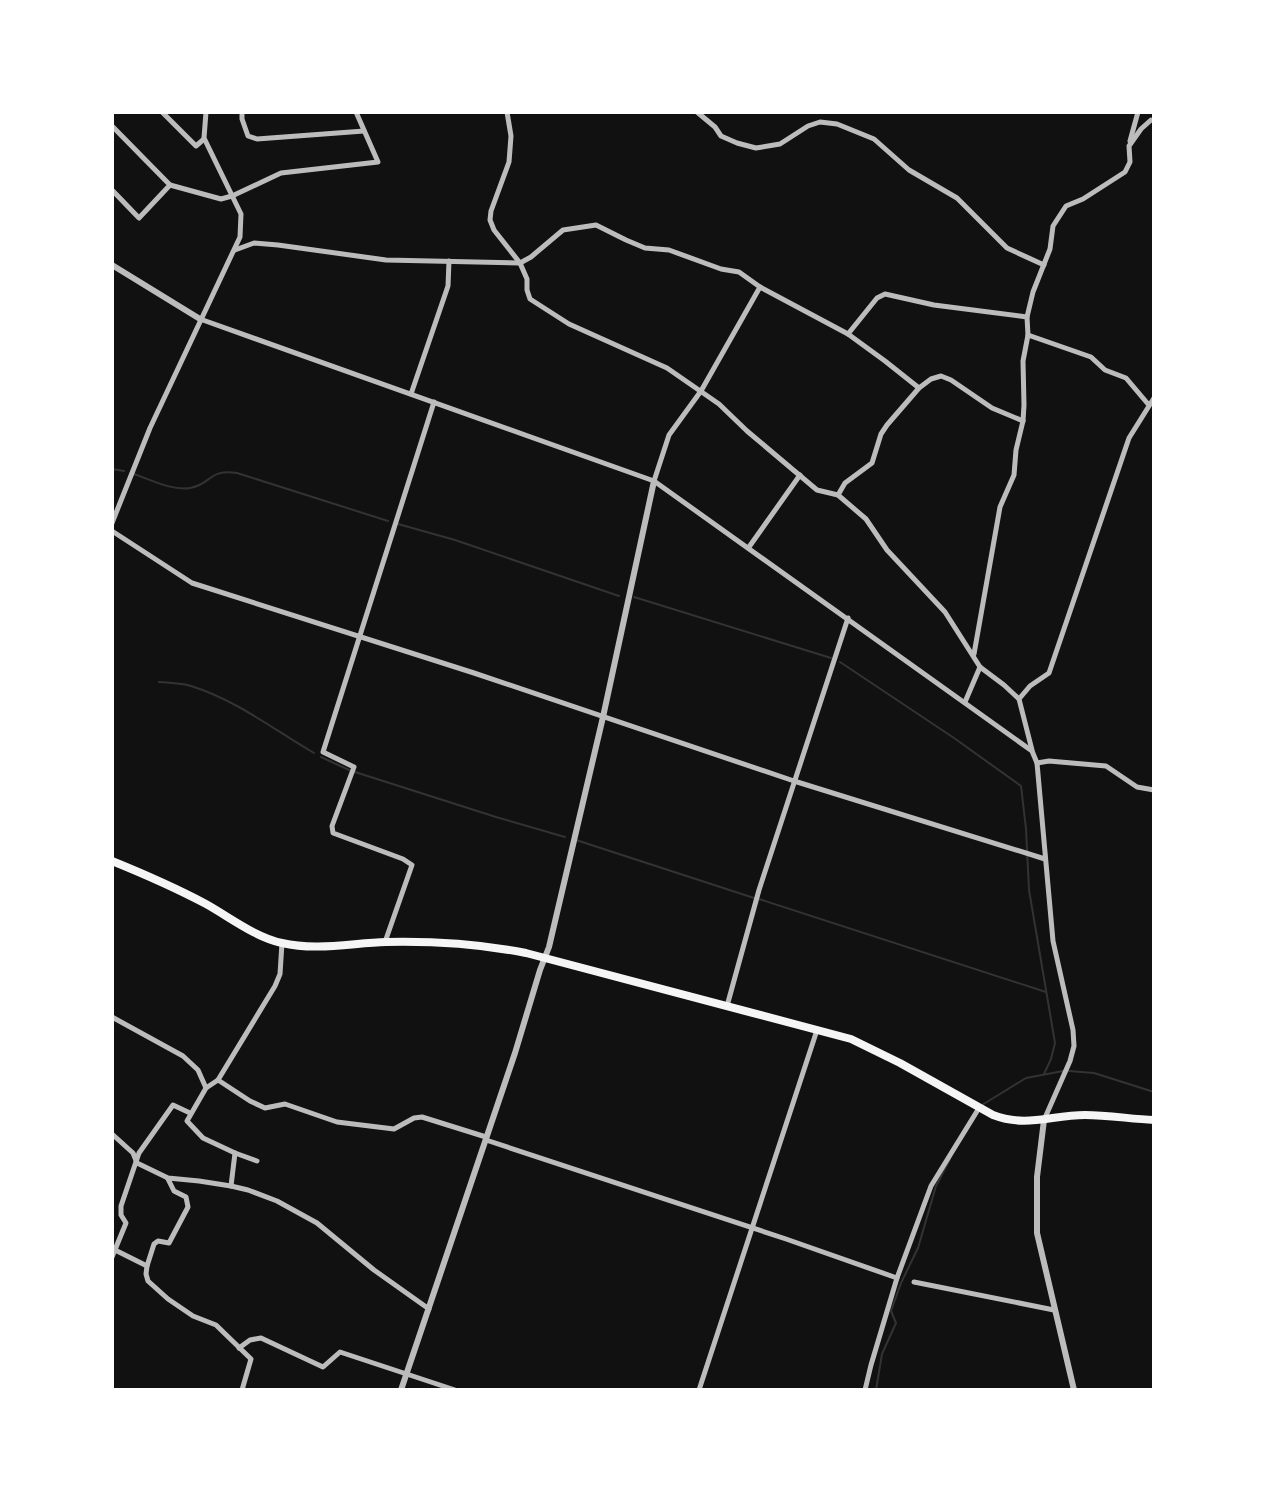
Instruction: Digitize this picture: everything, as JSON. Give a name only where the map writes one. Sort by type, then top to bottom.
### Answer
[{"type":"main road","points":[[112,861],[181,891],[261,936],[282,943],[310,947],[428,942],[514,951],[858,1042],[993,1115],[1019,1122],[1086,1115],[1154,1120]]},
{"type":"street","points":[[162,112],[196,146],[204,138]]},
{"type":"street","points":[[112,523],[150,428],[240,237],[241,214],[204,138],[206,112]]},
{"type":"street","points":[[242,112],[248,136],[257,139],[364,131]]},
{"type":"street","points":[[112,126],[170,185],[221,199],[281,173],[378,162],[356,112]]},
{"type":"street","points":[[507,112],[511,136],[509,162],[490,220],[494,230],[520,263],[527,279],[530,299],[569,324],[667,368],[701,391],[817,490],[838,495],[866,519],[887,550],[945,612],[980,667],[1019,699],[1037,763],[1053,941],[1073,1030],[1074,1046],[1070,1061],[1044,1120],[1037,1177],[1037,1233],[1074,1390]]},
{"type":"street","points":[[697,112],[721,136],[756,148],[780,144],[820,122],[837,124],[874,139],[909,170],[957,198],[1007,248],[1044,265]]},
{"type":"street","points":[[974,656],[1000,507],[1014,475],[1023,421],[1023,361],[1033,292],[1059,215],[1066,206],[1083,199],[1125,172],[1130,162],[1129,146],[1138,112]]},
{"type":"street","points":[[1129,146],[1141,129],[1151,120],[1154,121]]},
{"type":"street","points":[[112,190],[139,218],[170,185]]},
{"type":"street","points":[[235,250],[254,243],[386,260],[520,263],[563,230],[596,225],[645,248],[669,250],[721,269],[739,272],[760,287],[848,334],[919,388]]},
{"type":"street","points":[[411,394],[448,286],[449,261]]},
{"type":"street","points":[[112,265],[200,319],[654,481],[1032,751]]},
{"type":"street","points":[[401,1390],[549,947],[654,481],[669,435],[701,391],[760,287]]},
{"type":"street","points":[[848,334],[877,298],[885,294],[934,305],[1027,317]]},
{"type":"street","points":[[1028,335],[1091,357],[1100,366],[1126,378],[1149,405]]},
{"type":"street","points":[[838,495],[845,483],[872,463],[887,425],[919,388],[931,379],[941,376],[960,384],[992,408],[1023,421]]},
{"type":"street","points":[[1019,699],[1030,686],[1049,673],[1129,438],[1154,398]]},
{"type":"street","points":[[385,942],[412,865],[333,833],[332,826],[354,767],[323,752],[434,402]]},
{"type":"street","points":[[749,547],[800,475]]},
{"type":"street","points":[[112,531],[192,583],[794,781],[1045,859]]},
{"type":"street","points":[[727,1006],[759,890],[848,618]]},
{"type":"street","points":[[965,702],[980,667]]},
{"type":"street","points":[[1037,763],[1049,761],[1106,766],[1137,787],[1154,790]]},
{"type":"street","points":[[257,1161],[203,1138],[187,1121],[206,1088],[218,1080],[275,986],[280,974],[282,943]]},
{"type":"street","points":[[112,1017],[183,1056],[198,1070],[206,1088]]},
{"type":"street","points":[[699,1390],[817,1030]]},
{"type":"street","points":[[218,1080],[265,1108],[285,1104],[337,1122],[394,1129],[422,1117],[897,1278]]},
{"type":"street","points":[[112,1257],[126,1223],[121,1215],[121,1206],[139,1153],[173,1105],[190,1113]]},
{"type":"street","points":[[865,1390],[897,1278],[931,1186],[979,1108]]},
{"type":"street","points":[[112,1134],[133,1153],[137,1163],[168,1178],[248,1190],[277,1201],[317,1223],[374,1270],[429,1309]]},
{"type":"street","points":[[231,1186],[235,1153]]},
{"type":"street","points":[[168,1178],[174,1191],[186,1197],[188,1207],[169,1243],[158,1241],[154,1244],[147,1266],[148,1281],[193,1316],[216,1325],[251,1359],[242,1390]]},
{"type":"street","points":[[115,1250],[147,1266]]},
{"type":"street","points":[[914,1282],[1054,1310]]},
{"type":"street","points":[[239,1348],[250,1340],[261,1338],[323,1367],[340,1352],[455,1390]]},
{"type":"waterway","points":[[112,469],[124,471]]},
{"type":"waterway","points":[[134,474],[183,489],[197,486],[221,473],[237,473],[388,521]]},
{"type":"waterway","points":[[398,524],[455,540],[619,596]]},
{"type":"waterway","points":[[634,597],[831,658]]},
{"type":"waterway","points":[[840,662],[1021,786],[1029,890],[1055,1043],[1044,1074]]},
{"type":"waterway","points":[[159,682],[191,686],[208,692],[314,753]]},
{"type":"waterway","points":[[321,757],[349,770]]},
{"type":"waterway","points":[[355,772],[565,837]]},
{"type":"waterway","points":[[576,840],[754,898]]},
{"type":"waterway","points":[[759,899],[1046,992]]},
{"type":"waterway","points":[[982,1105],[1026,1078],[1063,1071]]},
{"type":"waterway","points":[[1069,1071],[1094,1073],[1154,1092]]},
{"type":"waterway","points":[[876,1390],[882,1354],[896,1323],[891,1311],[918,1248],[936,1186],[950,1159]]}]
